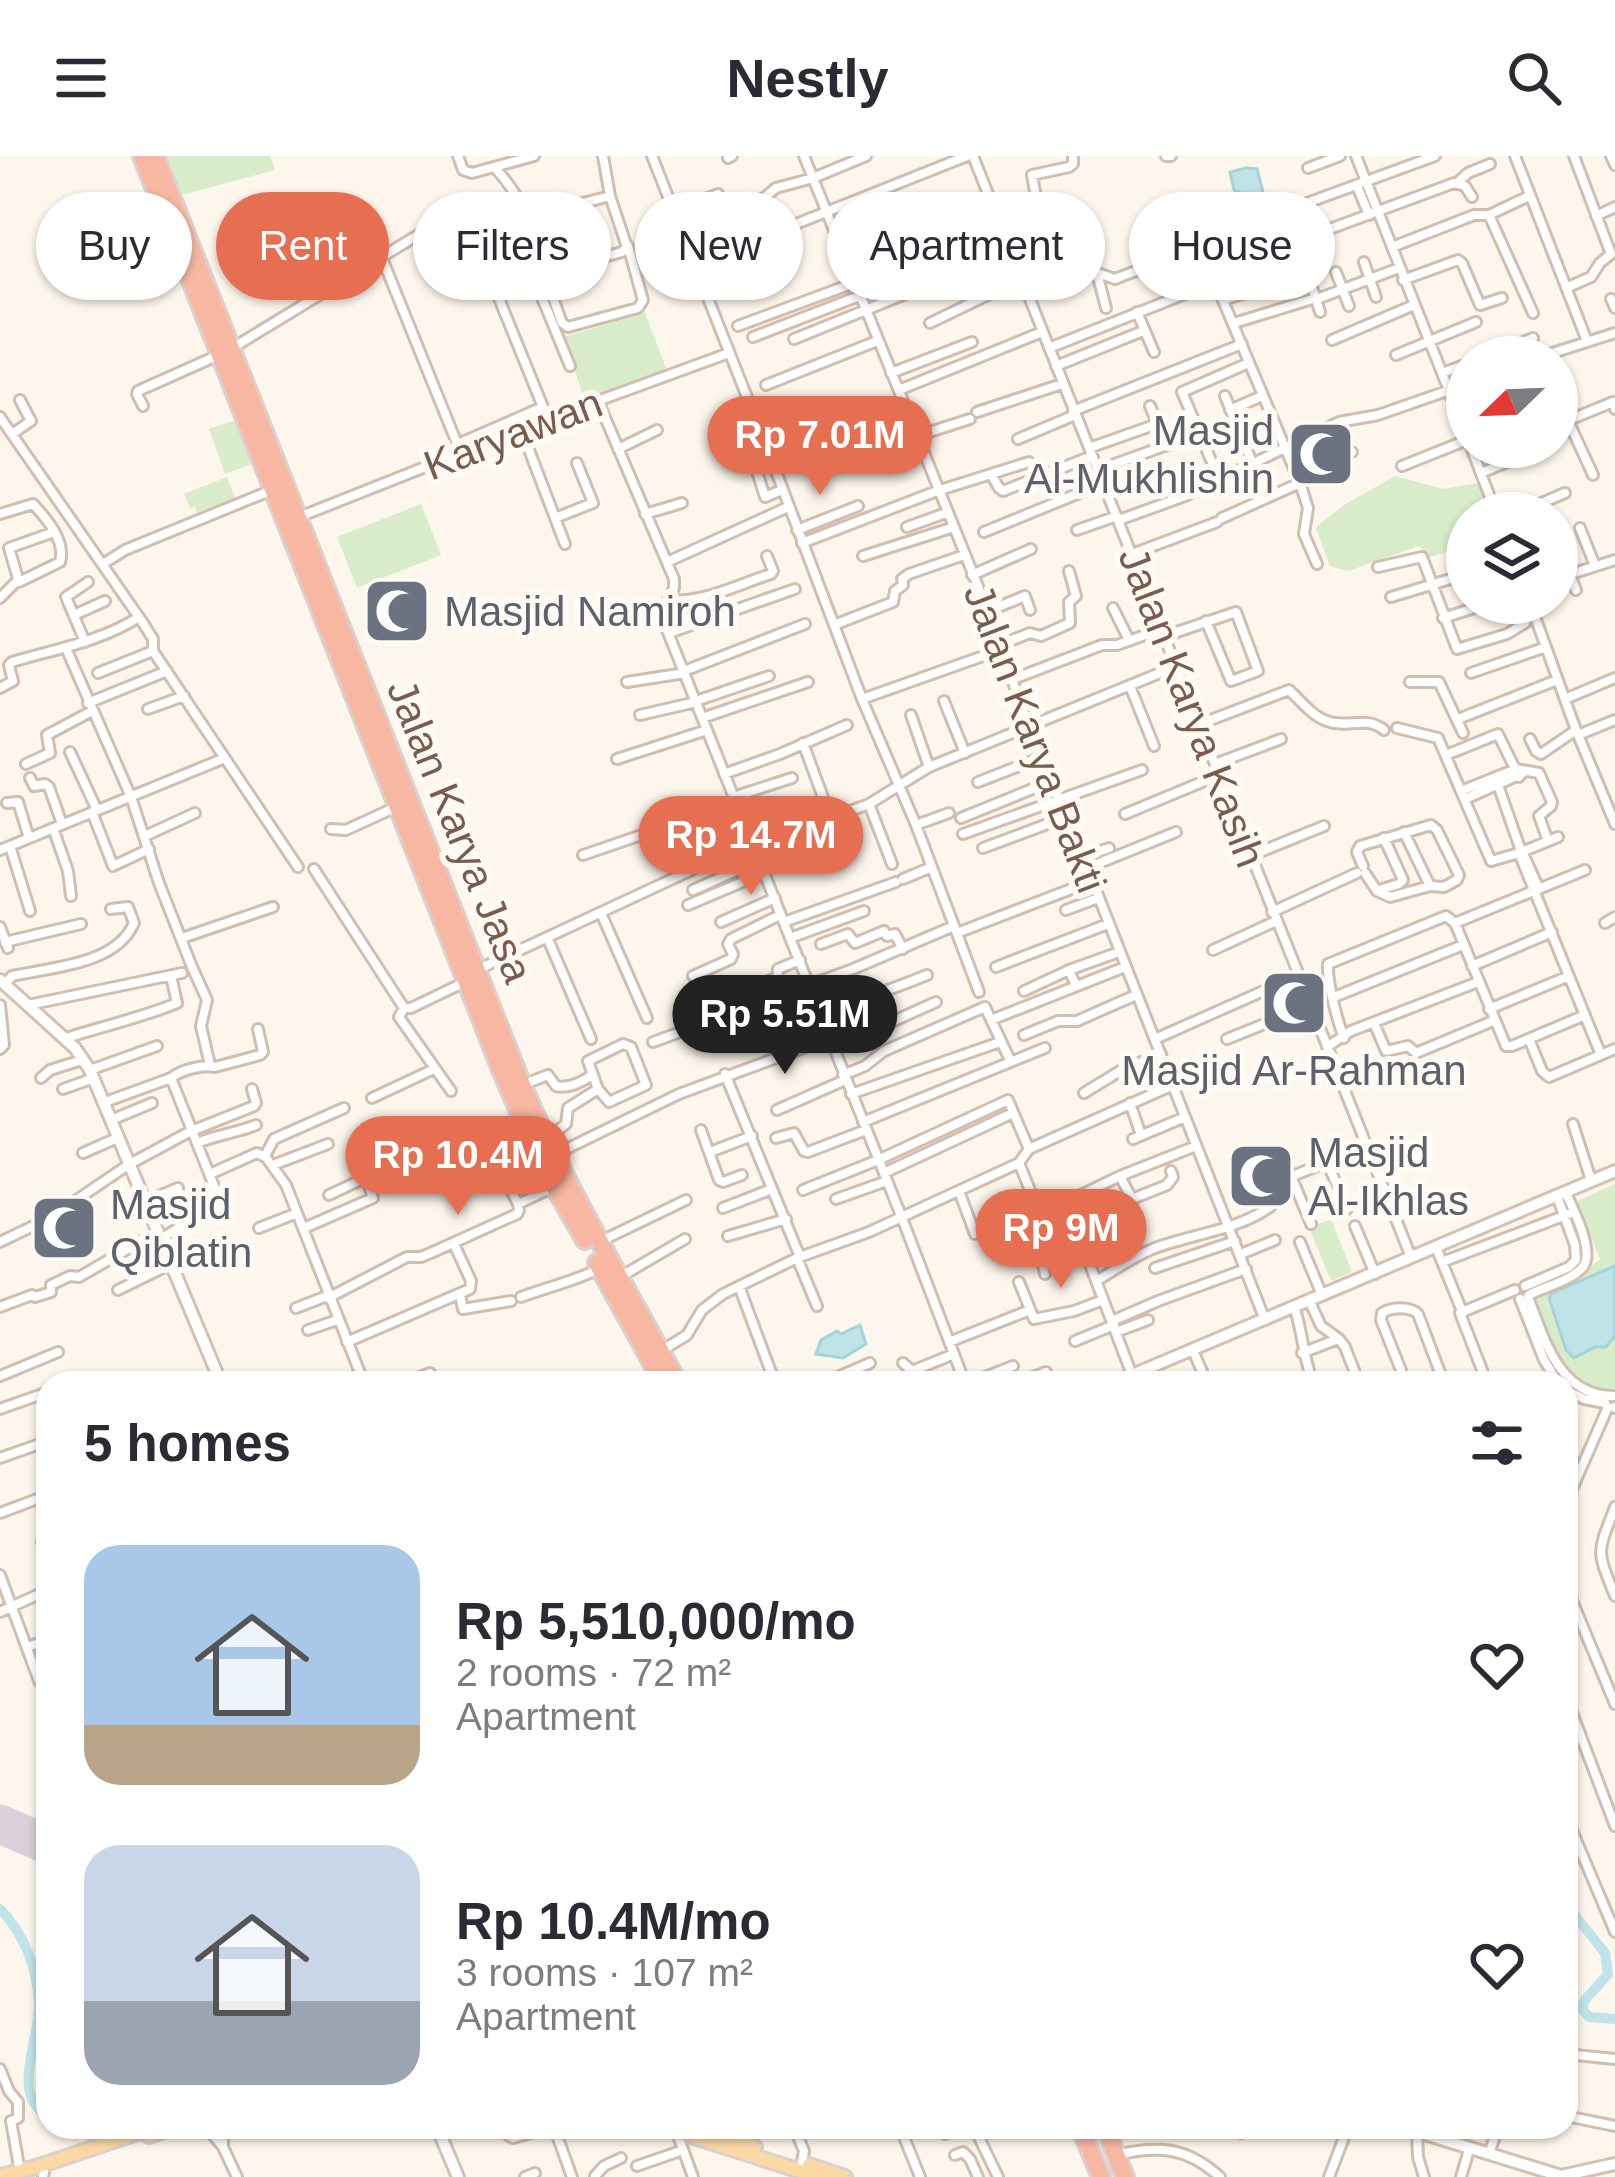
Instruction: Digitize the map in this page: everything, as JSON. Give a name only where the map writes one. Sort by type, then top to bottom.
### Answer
[{"type":"highway","name":"Jalan Karya Jasa","points":[[142,156],[226,351],[472,975],[502,1072],[554,1187],[618,1277],[672,1371]]},
{"type":"highway","name":"Jalan Karya Jasa","points":[[155,156],[274,490],[292,519]]},
{"type":"highway","name":"Jalan Karya Jasa","points":[[370,720],[398,807],[592,1239],[600,1268],[651,1371]]},
{"type":"highway","points":[[1096,2139],[1108,2177]]},
{"type":"highway","points":[[1102,2139],[1125,2177]]},
{"type":"main road","points":[[23,2175],[122,2139]]},
{"type":"main road","points":[[0,2176],[43,2175],[143,2139]]},
{"type":"main road","points":[[704,2139],[819,2177]]},
{"type":"main road","points":[[728,2139],[845,2177]]},
{"type":"street","points":[[458,156],[465,172],[534,156]]},
{"type":"street","points":[[603,156],[609,192]]},
{"type":"street","points":[[652,156],[666,192]]},
{"type":"street","name":"Jalan Karya Bakti","points":[[804,156],[827,212]]},
{"type":"street","points":[[771,192],[866,156]]},
{"type":"street","points":[[878,192],[970,156]]},
{"type":"street","name":"Jalan Karya Kasih","points":[[970,156],[986,192]]},
{"type":"street","points":[[1035,192],[1032,176],[1069,166],[1073,156]]},
{"type":"street","points":[[1308,168],[1340,156]]},
{"type":"street","points":[[1355,156],[1373,214],[1392,247],[1446,385]]},
{"type":"street","points":[[1335,193],[1435,156]]},
{"type":"street","points":[[1516,156],[1588,341]]},
{"type":"street","points":[[1568,286],[1591,277],[1610,257],[1574,156]]},
{"type":"street","points":[[1611,156],[1615,166]]},
{"type":"street","points":[[1335,228],[1457,183],[1490,164]]},
{"type":"street","points":[[494,166],[515,192]]},
{"type":"street","points":[[1457,183],[1466,186],[1472,197]]},
{"type":"street","points":[[1392,247],[1474,215],[1490,215],[1529,196]]},
{"type":"street","points":[[554,300],[568,327],[638,308],[643,300],[611,199]]},
{"type":"street","points":[[1596,216],[1615,208]]},
{"type":"street","points":[[803,221],[827,212]]},
{"type":"street","points":[[1490,215],[1533,313]]},
{"type":"street","points":[[611,255],[622,252],[627,244]]},
{"type":"street","points":[[1403,280],[1458,260],[1480,305],[1502,298]]},
{"type":"street","points":[[1364,262],[1376,297]]},
{"type":"street","points":[[1335,292],[1399,268]]},
{"type":"street","points":[[1336,272],[1348,306]]},
{"type":"street","points":[[389,275],[459,449],[543,407],[500,300]]},
{"type":"street","points":[[738,326],[827,288]]},
{"type":"street","points":[[143,406],[138,391],[226,351],[312,300]]},
{"type":"street","points":[[543,300],[570,366]]},
{"type":"street","points":[[707,300],[979,992]]},
{"type":"street","points":[[753,337],[850,300]]},
{"type":"street","name":"Jalan Karya Bakti","points":[[862,300],[1265,1321]]},
{"type":"street","points":[[794,339],[896,300]]},
{"type":"street","points":[[930,322],[977,300]]},
{"type":"street","name":"Jalan Karya Kasih","points":[[1029,300],[1411,1258]]},
{"type":"street","points":[[1104,300],[1106,308]]},
{"type":"street","points":[[1049,348],[1169,300]]},
{"type":"street","points":[[1223,300],[1299,480],[1308,508],[1304,535],[1317,564]]},
{"type":"street","points":[[1234,323],[1310,300]]},
{"type":"street","points":[[1314,300],[1320,312]]},
{"type":"street","points":[[1332,340],[1414,305]]},
{"type":"street","points":[[1136,312],[1154,352]]},
{"type":"street","points":[[1396,355],[1476,322]]},
{"type":"street","points":[[1056,366],[1143,331]]},
{"type":"street","points":[[898,390],[1042,332]]},
{"type":"street","points":[[1578,345],[1615,333]]},
{"type":"street","points":[[766,385],[877,341]]},
{"type":"street","points":[[891,373],[972,342]]},
{"type":"street","points":[[1018,439],[1242,344]]},
{"type":"street","name":"Karyawan","points":[[292,519],[459,449],[729,353]]},
{"type":"street","points":[[1219,479],[1182,392],[1244,365]]},
{"type":"street","points":[[1442,374],[1446,372]]},
{"type":"street","points":[[917,436],[1062,384]]},
{"type":"street","points":[[1077,530],[1185,496],[1350,418],[1378,415],[1446,392]]},
{"type":"street","points":[[1225,396],[1253,465]]},
{"type":"street","points":[[1230,410],[1262,396]]},
{"type":"street","points":[[12,434],[31,421],[20,400]]},
{"type":"street","points":[[598,401],[675,584],[662,611],[669,633],[962,1371]]},
{"type":"street","points":[[1578,416],[1613,402],[1615,409]]},
{"type":"street","points":[[992,474],[1004,491],[1159,429],[1150,406]]},
{"type":"street","points":[[0,417],[153,638],[153,651],[298,867]]},
{"type":"street","points":[[521,430],[566,544]]},
{"type":"street","points":[[617,449],[658,430]]},
{"type":"street","points":[[1098,470],[1181,440]]},
{"type":"street","points":[[1578,441],[1593,475]]},
{"type":"street","points":[[885,444],[896,457],[923,450]]},
{"type":"street","points":[[1402,466],[1446,449]]},
{"type":"street","points":[[1132,554],[1220,520],[1352,452]]},
{"type":"street","points":[[802,543],[937,491],[1029,462]]},
{"type":"street","points":[[555,518],[593,503],[577,463]]},
{"type":"street","points":[[755,465],[765,497],[782,490]]},
{"type":"street","points":[[1479,468],[1488,492]]},
{"type":"street","points":[[1481,473],[1493,468]]},
{"type":"street","points":[[984,532],[1104,483]]},
{"type":"street","points":[[103,564],[125,550],[274,490]]},
{"type":"street","points":[[645,514],[682,503]]},
{"type":"street","points":[[0,514],[33,504],[60,543],[62,560],[17,581],[0,598]]},
{"type":"street","points":[[797,530],[858,506]]},
{"type":"street","points":[[667,562],[788,507]]},
{"type":"street","points":[[907,527],[946,513]]},
{"type":"street","points":[[863,556],[951,528]]},
{"type":"street","points":[[1580,528],[1595,566]]},
{"type":"street","points":[[17,581],[9,548],[54,532]]},
{"type":"street","points":[[972,575],[1030,549]]},
{"type":"street","points":[[834,625],[892,603],[909,574],[964,555]]},
{"type":"street","points":[[668,599],[698,597],[771,574],[767,556]]},
{"type":"street","points":[[1378,567],[1421,556],[1446,624]]},
{"type":"street","points":[[1578,572],[1615,560]]},
{"type":"street","points":[[862,699],[1030,633],[1041,636],[1070,623],[1068,604],[1076,596],[1069,571]]},
{"type":"street","points":[[1391,597],[1446,581]]},
{"type":"street","points":[[86,642],[66,597],[88,582]]},
{"type":"street","points":[[669,633],[795,589]]},
{"type":"street","points":[[988,611],[1024,596],[1030,610]]},
{"type":"street","points":[[74,616],[105,601]]},
{"type":"street","points":[[1114,608],[1129,640]]},
{"type":"street","points":[[1012,680],[1102,645],[1237,612],[1258,671],[1230,680],[1206,621]]},
{"type":"street","points":[[0,688],[14,681],[12,662],[86,642],[139,617]]},
{"type":"street","points":[[627,682],[684,672],[805,624]]},
{"type":"street","points":[[1446,624],[1454,646],[1462,649],[1523,624]]},
{"type":"street","points":[[1536,624],[1615,824]]},
{"type":"street","points":[[1471,674],[1546,646]]},
{"type":"street","points":[[66,648],[131,797],[159,883],[208,1000],[201,1028],[210,1065]]},
{"type":"street","points":[[98,674],[153,651]]},
{"type":"street","points":[[404,1008],[696,868],[869,804],[929,767],[1177,666]]},
{"type":"street","points":[[26,764],[50,753],[47,735],[90,707],[167,671]]},
{"type":"street","points":[[640,715],[696,702],[769,676]]},
{"type":"street","points":[[1565,699],[1615,678]]},
{"type":"street","points":[[1458,719],[1558,680]]},
{"type":"street","points":[[702,718],[808,682]]},
{"type":"street","points":[[1410,682],[1439,682],[1463,733]]},
{"type":"street","points":[[1130,686],[1154,746]]},
{"type":"street","points":[[1200,724],[1291,690],[1329,722],[1372,722],[1384,730]]},
{"type":"street","points":[[148,709],[184,697]]},
{"type":"street","points":[[944,701],[965,753]]},
{"type":"street","points":[[911,715],[929,767]]},
{"type":"street","points":[[1530,739],[1541,754],[1577,732],[1615,719]]},
{"type":"street","points":[[724,774],[847,725]]},
{"type":"street","points":[[1397,728],[1436,736],[1491,861],[1553,839],[1538,818],[1552,802],[1540,774],[1520,772],[1463,795]]},
{"type":"street","points":[[617,759],[707,730]]},
{"type":"street","points":[[1446,755],[1498,734],[1520,772]]},
{"type":"street","points":[[1215,764],[1281,739]]},
{"type":"street","points":[[803,743],[831,819]]},
{"type":"street","points":[[70,752],[113,866],[149,849]]},
{"type":"street","points":[[978,782],[1042,757]]},
{"type":"street","points":[[30,911],[5,848],[225,758]]},
{"type":"street","points":[[963,834],[1142,770]]},
{"type":"street","points":[[1463,795],[1498,785],[1520,772]]},
{"type":"street","points":[[1125,814],[1219,776]]},
{"type":"street","points":[[30,778],[34,786],[49,787],[71,896]]},
{"type":"street","points":[[584,855],[792,778]]},
{"type":"street","points":[[961,818],[1052,781]]},
{"type":"street","points":[[1498,785],[1601,1055]]},
{"type":"street","points":[[7,803],[17,801],[28,838]]},
{"type":"street","points":[[869,804],[892,864]]},
{"type":"street","points":[[331,829],[346,830],[398,807]]},
{"type":"street","points":[[146,836],[195,813]]},
{"type":"street","points":[[916,825],[949,813]]},
{"type":"street","points":[[983,848],[1066,817]]},
{"type":"street","points":[[1250,856],[1324,826]]},
{"type":"street","points":[[1434,826],[1459,878],[1444,887],[1385,896],[1362,871],[1357,852],[1384,838],[1434,826]]},
{"type":"street","points":[[1087,868],[1176,832]]},
{"type":"street","points":[[1405,832],[1430,886]]},
{"type":"street","points":[[1377,891],[1402,880],[1384,838]]},
{"type":"street","points":[[1083,857],[1109,848]]},
{"type":"street","points":[[693,890],[758,861]]},
{"type":"street","points":[[693,976],[731,958],[731,939],[932,867]]},
{"type":"street","points":[[314,869],[404,1008]]},
{"type":"street","points":[[1455,923],[1585,870]]},
{"type":"street","points":[[1214,950],[1362,871]]},
{"type":"street","points":[[688,905],[764,873]]},
{"type":"street","points":[[653,1042],[1091,880]]},
{"type":"street","points":[[721,922],[775,898]]},
{"type":"street","points":[[1066,910],[1098,898]]},
{"type":"street","points":[[111,909],[128,908],[134,923],[110,951],[3,982],[89,1069],[214,1371]]},
{"type":"street","points":[[182,938],[273,908]]},
{"type":"street","points":[[790,938],[864,911]]},
{"type":"street","points":[[601,913],[647,1018]]},
{"type":"street","points":[[1346,1034],[1335,1012],[1326,970],[1329,962],[1443,917],[1455,923],[1506,1046],[1585,1016]]},
{"type":"street","points":[[1605,923],[1615,917]]},
{"type":"street","points":[[0,927],[7,945],[81,924]]},
{"type":"street","points":[[996,967],[1108,924]]},
{"type":"street","points":[[1471,964],[1551,930]]},
{"type":"street","points":[[821,944],[848,934],[855,943],[884,931],[887,936],[896,934],[903,949]]},
{"type":"street","points":[[548,937],[591,1039]]},
{"type":"street","points":[[1334,997],[1463,945]]},
{"type":"street","points":[[1024,991],[1119,952]]},
{"type":"street","points":[[721,997],[777,978],[778,968],[800,960]]},
{"type":"street","points":[[991,1020],[1125,967]]},
{"type":"street","points":[[1069,970],[1076,986]]},
{"type":"street","points":[[0,1049],[4,1046],[0,1005],[176,975],[177,1003],[64,1039]]},
{"type":"street","points":[[821,1016],[927,975]]},
{"type":"street","points":[[1155,1040],[1298,976]]},
{"type":"street","points":[[1489,1009],[1569,976]]},
{"type":"street","points":[[1325,1043],[1478,982]]},
{"type":"street","points":[[1024,1035],[1058,1021],[1077,1021],[1136,995]]},
{"type":"street","points":[[549,1148],[725,1074],[936,1002]]},
{"type":"street","points":[[1227,1040],[1309,1006]]},
{"type":"street","points":[[777,1110],[866,1066],[884,1051],[985,1007],[1010,1060]]},
{"type":"street","points":[[404,1008],[399,1017],[451,1091]]},
{"type":"street","points":[[1374,1023],[1386,1051],[1408,1046],[1416,1053],[1494,1021]]},
{"type":"street","points":[[784,1043],[830,1038],[855,1024]]},
{"type":"street","points":[[104,1102],[178,1073],[260,1055],[258,1029]]},
{"type":"street","points":[[1529,1039],[1547,1076],[1615,1049]]},
{"type":"street","points":[[851,1094],[1000,1042]]},
{"type":"street","points":[[628,1045],[646,1085],[613,1102],[598,1089],[590,1059],[628,1045]]},
{"type":"street","points":[[41,1078],[50,1070],[89,1069],[157,1046]]},
{"type":"street","points":[[776,1138],[794,1133],[807,1152],[1045,1048]]},
{"type":"street","points":[[1084,1093],[1161,1054]]},
{"type":"street","points":[[63,1090],[89,1069]]},
{"type":"street","points":[[372,1098],[434,1069]]},
{"type":"street","points":[[725,1074],[817,1306]]},
{"type":"street","points":[[521,1085],[548,1075],[556,1086],[564,1087],[592,1075]]},
{"type":"street","points":[[1,1303],[51,1292],[51,1285],[79,1277],[218,1204],[220,1198],[171,1078]]},
{"type":"street","points":[[661,1351],[687,1335],[706,1306],[740,1286],[798,1257],[902,1218],[1019,1163],[1029,1149],[1173,1085]]},
{"type":"street","points":[[0,1242],[50,1218],[128,1165],[192,1131],[254,1106],[252,1089]]},
{"type":"street","points":[[549,1148],[566,1124],[568,1108],[598,1089]]},
{"type":"street","points":[[1004,1090],[1029,1149]]},
{"type":"street","points":[[802,1190],[1008,1100]]},
{"type":"street","points":[[111,1120],[152,1103]]},
{"type":"street","points":[[1130,1103],[1137,1137],[1184,1116]]},
{"type":"street","points":[[269,1161],[274,1139],[344,1108]]},
{"type":"street","points":[[836,1199],[1013,1114]]},
{"type":"street","points":[[1573,1124],[1592,1180]]},
{"type":"street","points":[[197,1142],[256,1125]]},
{"type":"street","points":[[701,1130],[721,1182],[742,1175]]},
{"type":"street","points":[[710,1152],[752,1136]]},
{"type":"street","points":[[82,1153],[117,1138]]},
{"type":"street","points":[[269,1161],[328,1144]]},
{"type":"street","points":[[1126,1371],[1114,1326],[1066,1202],[1196,1146]]},
{"type":"street","points":[[1096,1281],[1152,1250],[1269,1208],[1270,1189],[1277,1182],[1366,1146]]},
{"type":"street","points":[[210,1174],[257,1153],[269,1161],[286,1185],[360,1371]]},
{"type":"street","points":[[304,1228],[371,1200],[374,1194],[359,1158]]},
{"type":"street","points":[[1328,1162],[1347,1209]]},
{"type":"street","points":[[1019,1163],[1034,1200]]},
{"type":"street","points":[[296,1308],[406,1257],[422,1257],[517,1214],[518,1204],[498,1164]]},
{"type":"street","points":[[1271,1165],[1277,1182]]},
{"type":"street","points":[[1120,1176],[1132,1198],[1168,1185],[1171,1171]]},
{"type":"street","points":[[1150,1371],[1615,1173]]},
{"type":"street","points":[[1440,1257],[1615,1173]]},
{"type":"street","points":[[1291,1176],[1311,1224]]},
{"type":"street","points":[[328,1195],[367,1177]]},
{"type":"street","points":[[518,1204],[554,1187]]},
{"type":"street","points":[[145,1202],[178,1188]]},
{"type":"street","points":[[723,1208],[772,1189]]},
{"type":"street","points":[[958,1191],[975,1234]]},
{"type":"street","points":[[1462,1311],[1523,1293],[1582,1268],[1587,1258],[1562,1197]]},
{"type":"street","points":[[592,1239],[686,1199]]},
{"type":"street","points":[[260,1228],[297,1213]]},
{"type":"street","points":[[1314,1300],[1569,1214]]},
{"type":"street","points":[[728,1237],[786,1219]]},
{"type":"street","points":[[1355,1226],[1376,1274]]},
{"type":"street","points":[[618,1277],[685,1240]]},
{"type":"street","points":[[1240,1254],[1274,1240]]},
{"type":"street","points":[[1155,1268],[1235,1241]]},
{"type":"street","points":[[1300,1242],[1321,1326],[1339,1339],[1354,1371]]},
{"type":"street","points":[[347,1342],[460,1295],[472,1285],[454,1244]]},
{"type":"street","points":[[1045,1274],[1043,1265],[1082,1246]]},
{"type":"street","points":[[1440,1257],[1482,1371]]},
{"type":"street","points":[[118,1290],[171,1264]]},
{"type":"street","points":[[460,1295],[463,1309],[516,1299],[566,1285],[600,1268]]},
{"type":"street","points":[[1075,1341],[1114,1326],[1157,1301],[1246,1269]]},
{"type":"street","points":[[1018,1282],[1034,1319],[1103,1300]]},
{"type":"street","points":[[740,1286],[771,1371]]},
{"type":"street","points":[[1523,1293],[1553,1371]]},
{"type":"street","points":[[1147,1371],[1295,1309]]},
{"type":"street","points":[[1295,1309],[1309,1371]]},
{"type":"street","points":[[949,1342],[1030,1310]]},
{"type":"street","points":[[1401,1371],[1381,1320],[1388,1310],[1416,1312],[1439,1371]]},
{"type":"street","points":[[308,1330],[337,1320]]},
{"type":"street","points":[[1114,1326],[1148,1320]]},
{"type":"street","points":[[1302,1353],[1339,1339]]},
{"type":"street","points":[[0,1376],[58,1352]]},
{"type":"street","points":[[903,1363],[912,1371],[954,1354]]},
{"type":"street","points":[[1195,1355],[1202,1371]]},
{"type":"street","points":[[1548,1358],[1561,1371]]},
{"type":"street","points":[[852,1371],[870,1363]]},
{"type":"street","points":[[1000,1371],[1013,1366]]},
{"type":"street","points":[[1578,1386],[1611,1404]]},
{"type":"street","points":[[0,1409],[36,1396]]},
{"type":"street","points":[[1578,1396],[1611,1404]]},
{"type":"street","points":[[1578,1476],[1611,1404]]},
{"type":"street","points":[[0,1459],[36,1446]]},
{"type":"street","points":[[0,1514],[36,1500]]},
{"type":"street","points":[[1615,1507],[1599,1550],[1615,1596]]},
{"type":"street","points":[[0,1575],[36,1666]]},
{"type":"street","points":[[0,1612],[36,1595]]},
{"type":"street","points":[[1578,1615],[1615,1704]]},
{"type":"street","points":[[27,1647],[36,1644]]},
{"type":"street","points":[[1578,1729],[1615,1826]]},
{"type":"street","points":[[1578,1844],[1615,1932]]},
{"type":"street","points":[[1578,2055],[1615,2059]]},
{"type":"street","points":[[0,2068],[18,2102],[18,2118],[0,2117]]},
{"type":"street","points":[[1578,2118],[1615,2126]]},
{"type":"street","points":[[11,2121],[23,2175]]},
{"type":"street","points":[[216,2139],[237,2177]]},
{"type":"street","points":[[223,2139],[223,2147]]},
{"type":"street","points":[[442,2139],[458,2177]]},
{"type":"street","points":[[558,2139],[572,2177]]},
{"type":"street","points":[[677,2139],[693,2177]]},
{"type":"street","points":[[740,2139],[740,2143]]},
{"type":"street","points":[[799,2139],[802,2162]]},
{"type":"street","points":[[908,2139],[918,2155],[920,2177]]},
{"type":"street","points":[[980,2139],[998,2177]]},
{"type":"street","points":[[1329,2177],[1343,2139]]},
{"type":"street","points":[[1418,2139],[1424,2177]]},
{"type":"street","points":[[1438,2139],[1562,2177],[1615,2164]]},
{"type":"street","points":[[1490,2154],[1494,2139]]},
{"type":"street","points":[[1116,2155],[1163,2148],[1186,2155],[1220,2177]]},
{"type":"street","points":[[638,2166],[683,2150]]},
{"type":"street","points":[[1461,2177],[1469,2150]]},
{"type":"street","points":[[955,2155],[966,2153],[978,2177]]},
{"type":"street","points":[[594,2177],[621,2158]]},
{"type":"street","points":[[594,2177],[609,2172]]},
{"type":"green space","points":[[167,156],[270,156],[275,170],[192,192],[181,192]]},
{"type":"green space","points":[[645,313],[668,373],[585,402],[564,337]]},
{"type":"green space","points":[[238,419],[254,463],[225,474],[209,429]]},
{"type":"green space","points":[[1395,476],[1443,489],[1478,483],[1482,492],[1446,492],[1446,552],[1430,557],[1419,546],[1348,571],[1330,566],[1316,529],[1344,505]]},
{"type":"green space","points":[[227,477],[235,498],[197,513],[195,507],[190,508],[184,494]]},
{"type":"green space","points":[[421,504],[441,555],[357,588],[337,537]]},
{"type":"green space","points":[[1615,1184],[1615,1393],[1582,1386],[1578,1371],[1567,1371],[1532,1298],[1600,1260],[1577,1201]]},
{"type":"green space","points":[[1331,1219],[1352,1272],[1331,1281],[1309,1228]]},
{"type":"water","points":[[1257,169],[1263,192],[1234,190],[1230,172]]},
{"type":"water","points":[[1615,1266],[1615,1336],[1606,1347],[1574,1358],[1566,1350],[1549,1298]]},
{"type":"water","points":[[860,1325],[866,1344],[843,1358],[816,1354],[821,1340]]},
{"type":"waterway","points":[[0,1909],[28,1952],[36,1984]]},
{"type":"waterway","points":[[1578,1919],[1605,1953],[1608,1974],[1584,2001],[1583,2010],[1589,2017],[1615,2019]]},
{"type":"waterway","points":[[36,2029],[29,2080],[36,2106]]},
{"type":"runway","points":[[0,1824],[36,1840]]},
{"type":"place","name":"Masjid Al-Mukhlishin","points":[[1321,454]]},
{"type":"place","name":"Masjid Namiroh","points":[[397,611]]},
{"type":"place","name":"Masjid Ar-Rahman","points":[[1294,1003]]},
{"type":"place","name":"Masjid Al-Ikhlas","points":[[1261,1176]]},
{"type":"place","name":"Masjid Qiblatin","points":[[64,1228]]}]
